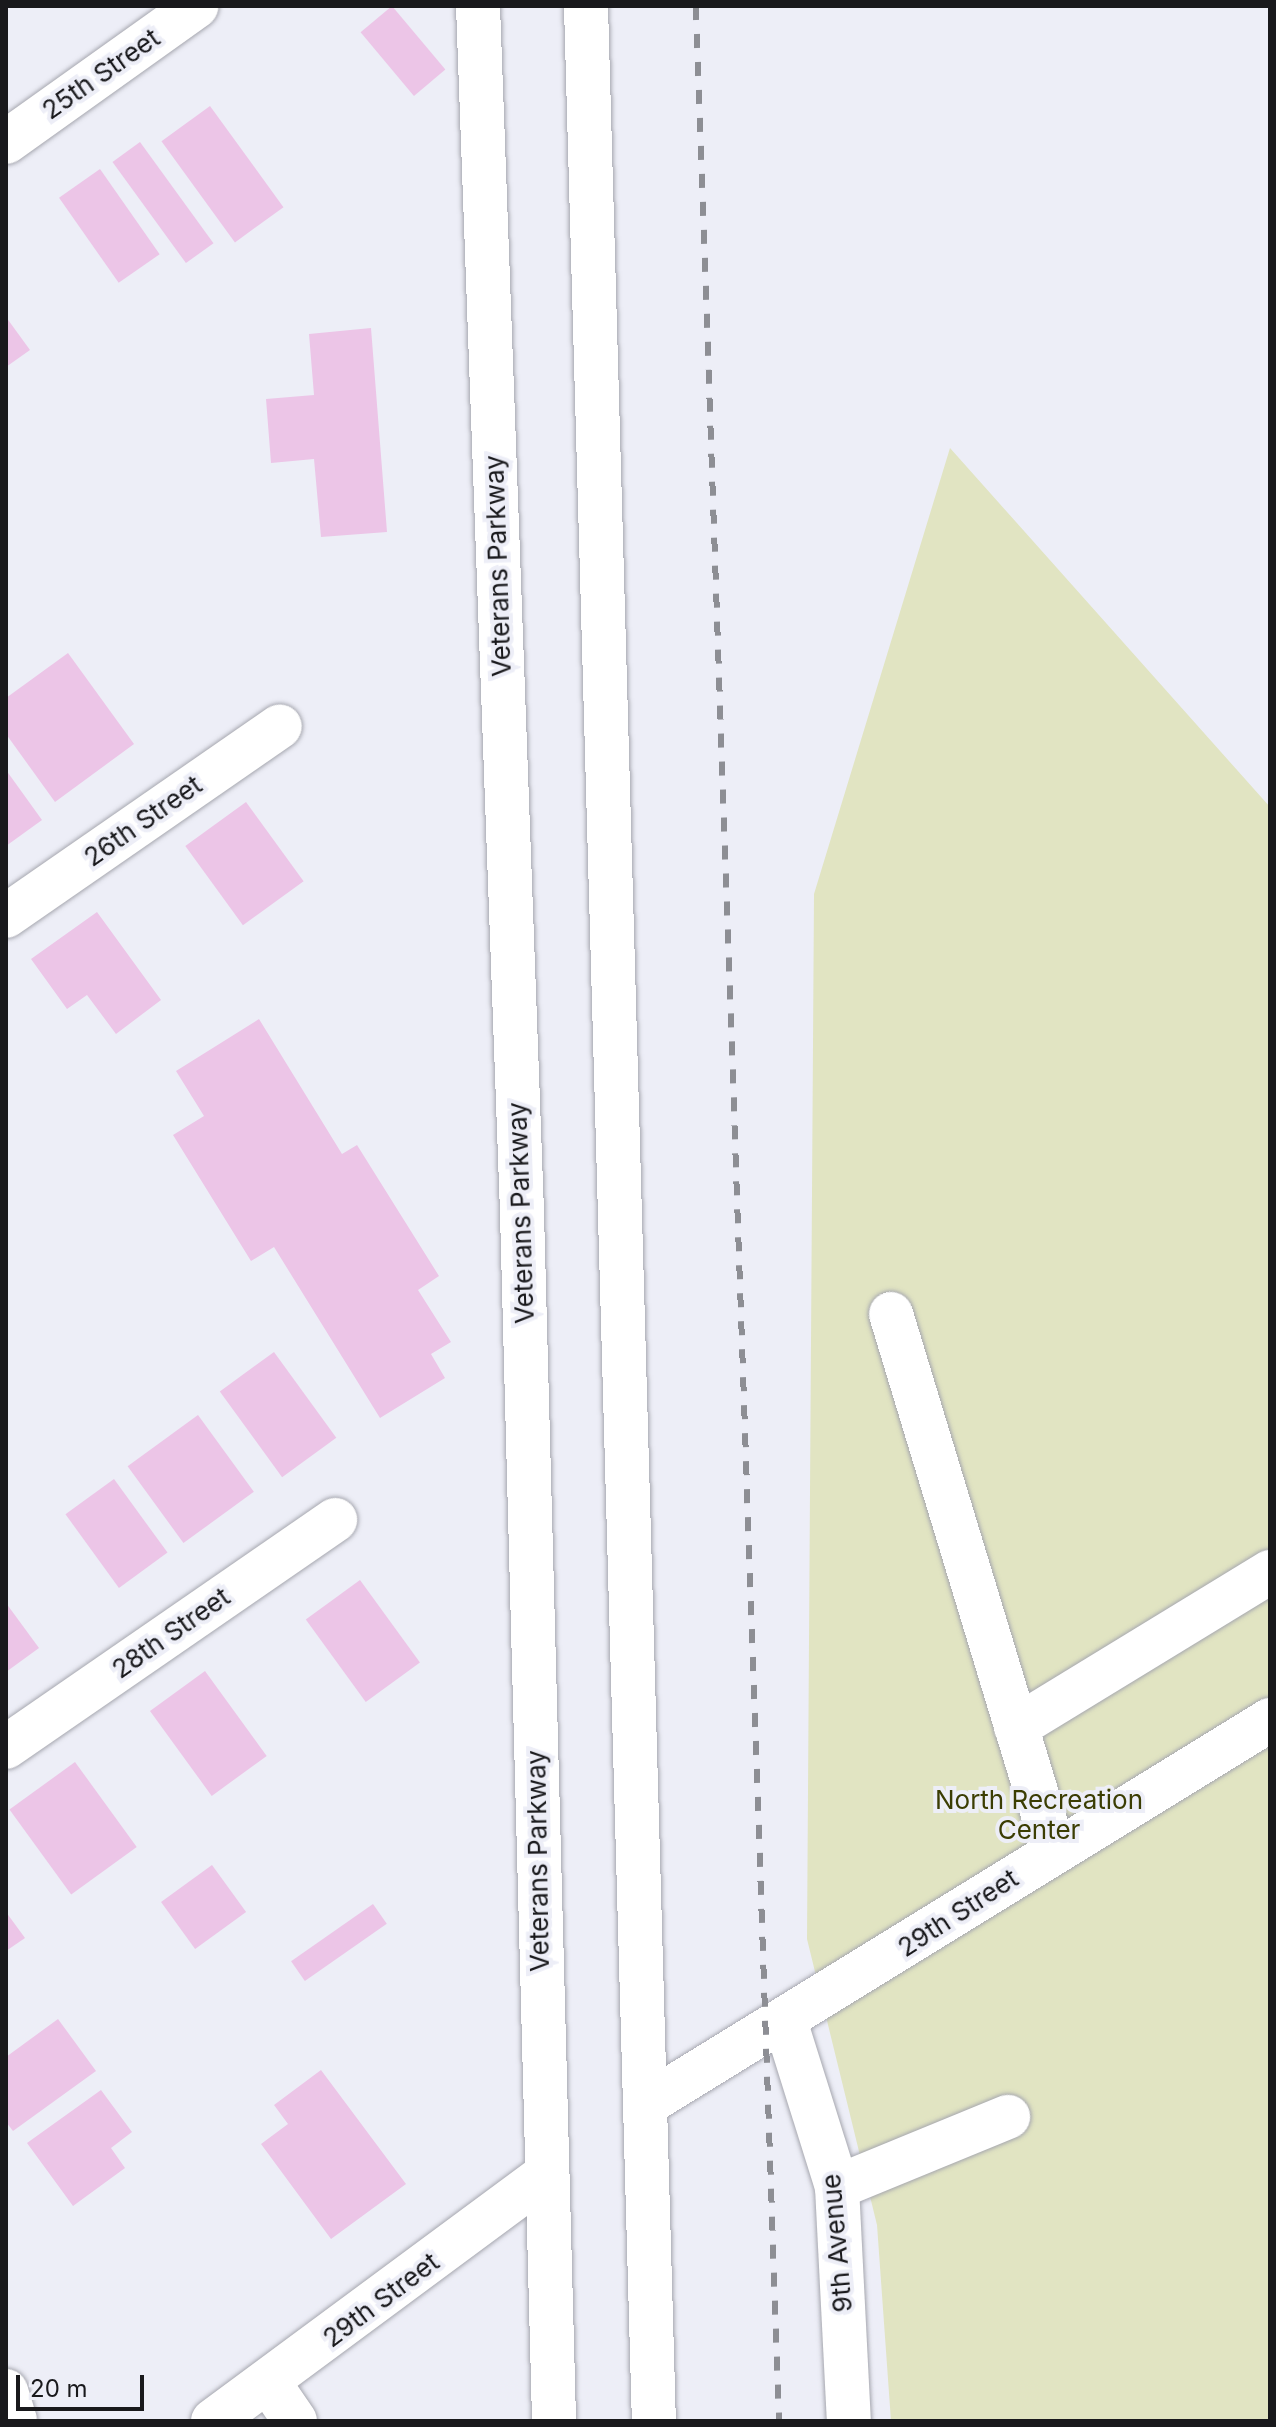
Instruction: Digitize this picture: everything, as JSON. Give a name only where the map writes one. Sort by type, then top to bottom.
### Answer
[{"type":"main road","name":"25th Street","points":[[6,142],[197,6]]},
{"type":"main road","name":"Veterans Parkway","points":[[478,6],[522,1213],[554,2421]]},
{"type":"main road","points":[[586,6],[654,2421]]},
{"type":"main road","name":"26th Street","points":[[6,916],[280,726]]},
{"type":"main road","points":[[891,1314],[1054,1851]]},
{"type":"main road","name":"28th Street","points":[[6,1747],[335,1520]]},
{"type":"main road","points":[[1016,1727],[1270,1572]]},
{"type":"main road","name":"29th Street","points":[[646,2104],[786,2024],[1054,1851],[1270,1720]]},
{"type":"main road","name":"9th Avenue","points":[[786,2024],[837,2187],[849,2421]]},
{"type":"main road","points":[[837,2187],[1008,2117]]},
{"type":"main road","name":"29th Street","points":[[213,2421],[269,2383],[546,2175]]},
{"type":"main road","points":[[269,2383],[295,2421]]},
{"type":"main road","points":[[6,2391],[15,2421]]},
{"type":"green space","name":"North Recreation Center","points":[[950,448],[1270,807],[1270,2421],[891,2421],[877,2225],[807,1939],[814,894]]},
{"type":"building","points":[[392,6],[445,70],[414,96],[361,32]]},
{"type":"building","points":[[210,106],[283,207],[235,242],[161,141]]},
{"type":"building","points":[[140,142],[213,243],[186,263],[112,162]]},
{"type":"building","points":[[100,169],[160,254],[119,283],[59,198]]},
{"type":"building","points":[[6,317],[30,350],[6,367]]},
{"type":"building","points":[[371,328],[387,532],[321,537],[314,459],[271,463],[266,399],[314,395],[309,334]]},
{"type":"building","points":[[68,653],[134,744],[55,802],[6,734],[6,698]]},
{"type":"building","points":[[6,770],[42,820],[6,846]]},
{"type":"building","points":[[246,802],[304,881],[243,925],[185,846]]},
{"type":"building","points":[[97,912],[161,1000],[116,1034],[87,995],[67,1009],[31,959]]},
{"type":"building","points":[[259,1019],[342,1154],[357,1145],[439,1276],[418,1290],[451,1342],[431,1354],[445,1378],[380,1418],[274,1247],[251,1261],[173,1135],[204,1116],[176,1071]]},
{"type":"building","points":[[274,1352],[336,1438],[282,1477],[220,1391]]},
{"type":"building","points":[[198,1415],[254,1492],[183,1543],[128,1466]]},
{"type":"building","points":[[114,1479],[167,1553],[119,1588],[65,1514]]},
{"type":"building","points":[[360,1580],[420,1663],[366,1702],[306,1619]]},
{"type":"building","points":[[6,1603],[39,1648],[6,1672]]},
{"type":"building","points":[[205,1671],[267,1756],[212,1796],[150,1711]]},
{"type":"building","points":[[75,1762],[137,1847],[71,1895],[9,1810]]},
{"type":"building","points":[[212,1865],[246,1912],[195,1949],[161,1902]]},
{"type":"building","points":[[373,1904],[387,1924],[305,1981],[291,1961]]},
{"type":"building","points":[[6,1912],[25,1938],[6,1951]]},
{"type":"building","points":[[58,2019],[96,2071],[13,2131],[6,2122],[6,2057]]},
{"type":"building","points":[[321,2070],[406,2184],[331,2239],[261,2144],[288,2124],[274,2105]]},
{"type":"building","points":[[101,2090],[132,2132],[111,2148],[125,2168],[73,2206],[27,2143]]},
{"type":"railway","points":[[696,6],[779,2421]]}]
